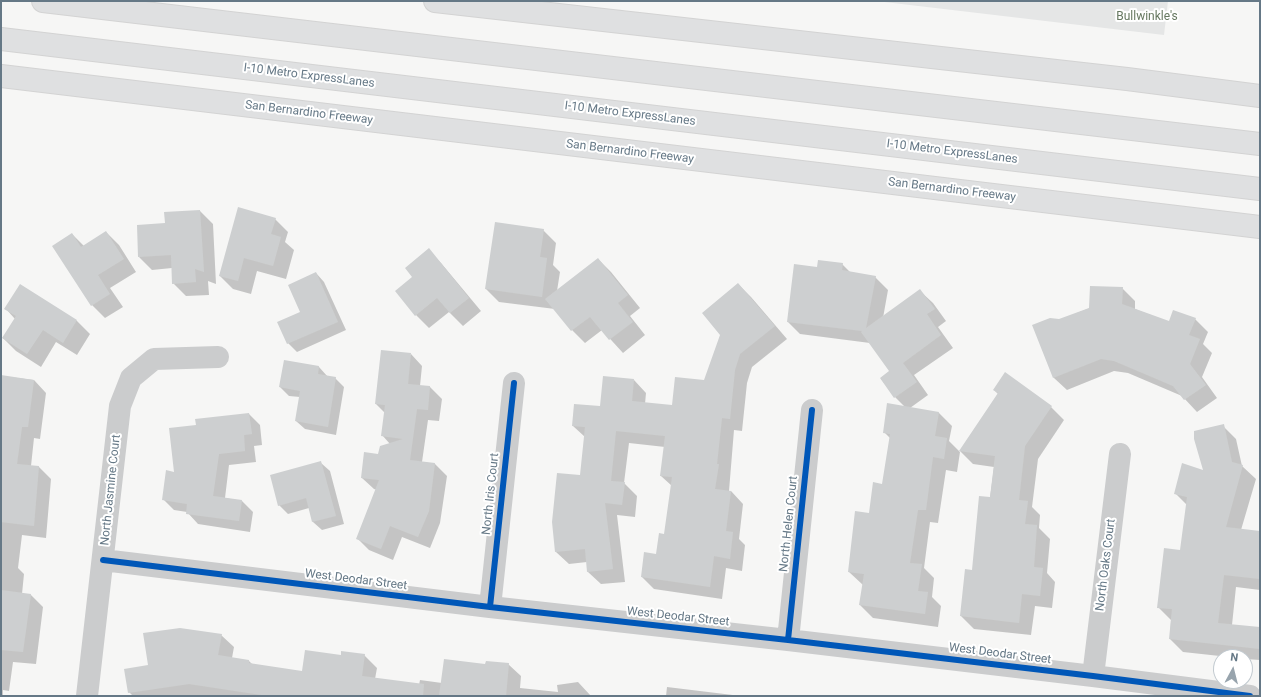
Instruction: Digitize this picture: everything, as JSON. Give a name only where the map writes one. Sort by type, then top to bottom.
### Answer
[{"type":"highway","points":[[43,1],[1260,144]]},
{"type":"highway","points":[[435,1],[1119,78],[1260,96]]},
{"type":"highway","name":"I-10 Metro ExpressLanes","points":[[1,40],[1260,189]]},
{"type":"highway","name":"San Bernardino Freeway","points":[[1,76],[1260,227]]},
{"type":"street","name":"North Jasmine Court","points":[[87,696],[120,406],[131,378],[154,360],[218,357]]},
{"type":"street","name":"North Iris Court","points":[[490,607],[514,383]]},
{"type":"street","name":"North Helen Court","points":[[788,640],[812,410]]},
{"type":"street","name":"North Oaks Court","points":[[1093,676],[1120,454]]},
{"type":"street","name":"West Deodar Street","points":[[103,560],[490,607],[1093,676],[1250,696]]},
{"type":"shaded area","name":"Bullwinkle's","points":[[876,1],[1168,1],[1164,35]]},
{"type":"building","points":[[238,207],[276,218],[271,234],[281,237],[273,266],[244,258],[238,281],[219,276]]},
{"type":"building","points":[[200,210],[204,272],[195,269],[196,282],[172,284],[171,255],[138,257],[137,225],[165,223],[164,212]]},
{"type":"building","points":[[495,222],[544,229],[540,257],[547,258],[542,297],[485,289]]},
{"type":"building","points":[[106,231],[124,259],[98,275],[110,294],[91,306],[52,246],[72,233],[81,247]]},
{"type":"building","points":[[429,248],[469,298],[450,313],[437,298],[415,316],[395,291],[412,277],[405,268]]},
{"type":"building","points":[[598,258],[628,295],[618,303],[633,322],[609,340],[590,317],[571,331],[545,299]]},
{"type":"building","points":[[818,260],[843,263],[842,270],[876,276],[866,328],[920,289],[935,309],[927,314],[941,335],[903,363],[917,382],[894,398],[880,378],[889,371],[861,332],[862,331],[787,322],[794,264],[817,267]]},
{"type":"building","points":[[316,272],[338,322],[287,344],[277,322],[300,312],[288,285]]},
{"type":"building","points":[[738,283],[775,326],[740,354],[735,370],[730,419],[722,418],[717,464],[719,464],[715,489],[731,491],[726,531],[733,532],[730,559],[714,556],[710,587],[641,577],[644,552],[656,554],[659,533],[664,534],[672,477],[660,476],[665,436],[616,431],[611,481],[625,482],[622,505],[605,503],[613,569],[587,572],[585,549],[555,552],[552,522],[557,473],[580,475],[585,427],[572,426],[574,404],[600,406],[603,376],[634,379],[632,401],[672,405],[675,377],[704,380],[720,335],[702,313]]},
{"type":"building","points":[[20,284],[77,320],[63,343],[43,330],[27,354],[2,338],[16,316],[4,309]]},
{"type":"building","points":[[1090,286],[1123,287],[1122,304],[1169,321],[1173,310],[1196,318],[1189,335],[1200,339],[1190,364],[1206,385],[1184,400],[1173,386],[1114,361],[1101,359],[1053,378],[1032,325],[1050,318],[1059,319],[1089,308]]},
{"type":"building","points":[[381,350],[411,353],[408,384],[430,386],[428,410],[417,409],[410,460],[435,463],[429,511],[418,537],[390,526],[381,549],[356,539],[379,480],[361,478],[364,452],[378,454],[380,446],[403,439],[381,436],[385,405],[375,404]]},
{"type":"building","points":[[284,360],[319,366],[318,374],[336,377],[328,427],[295,421],[300,391],[279,387]]},
{"type":"building","points":[[1005,372],[1052,406],[1025,446],[1019,500],[1028,501],[1025,524],[1037,525],[1034,567],[1043,568],[1040,596],[1022,594],[1019,623],[960,616],[965,569],[972,570],[979,496],[990,497],[995,456],[959,451],[998,393],[993,390]]},
{"type":"building","points":[[1,375],[34,380],[28,427],[22,427],[17,464],[39,466],[34,526],[1,522]]},
{"type":"building","points":[[887,403],[939,412],[935,436],[947,438],[944,459],[933,457],[926,510],[918,510],[910,563],[922,564],[918,591],[928,592],[925,614],[859,605],[864,574],[848,572],[855,511],[869,513],[873,482],[882,484],[890,434],[883,433]]},
{"type":"building","points":[[249,413],[252,434],[244,435],[245,451],[219,454],[213,496],[242,500],[239,521],[186,514],[187,504],[162,500],[166,470],[174,472],[169,428],[196,425],[195,419]]},
{"type":"building","points":[[1224,424],[1232,462],[1243,465],[1226,527],[1260,531],[1260,579],[1224,575],[1218,623],[1260,627],[1260,649],[1169,639],[1172,609],[1157,608],[1164,548],[1180,550],[1187,497],[1174,494],[1182,463],[1203,470],[1194,439],[1194,431]]},
{"type":"building","points":[[321,461],[336,516],[312,522],[306,498],[278,506],[270,475]]},
{"type":"building","points":[[1,590],[31,594],[23,652],[1,650]]},
{"type":"building","points":[[180,628],[222,634],[218,655],[249,660],[249,663],[302,671],[305,650],[341,655],[341,651],[365,654],[362,676],[424,684],[423,696],[268,696],[189,684],[128,693],[124,669],[148,665],[143,633]]},
{"type":"building","points":[[444,659],[485,664],[486,661],[509,663],[506,696],[439,696]]},
{"type":"cycle path","points":[[490,607],[514,383]]},
{"type":"cycle path","points":[[788,640],[812,410]]},
{"type":"cycle path","points":[[103,560],[490,607],[1093,676],[1250,696]]}]
